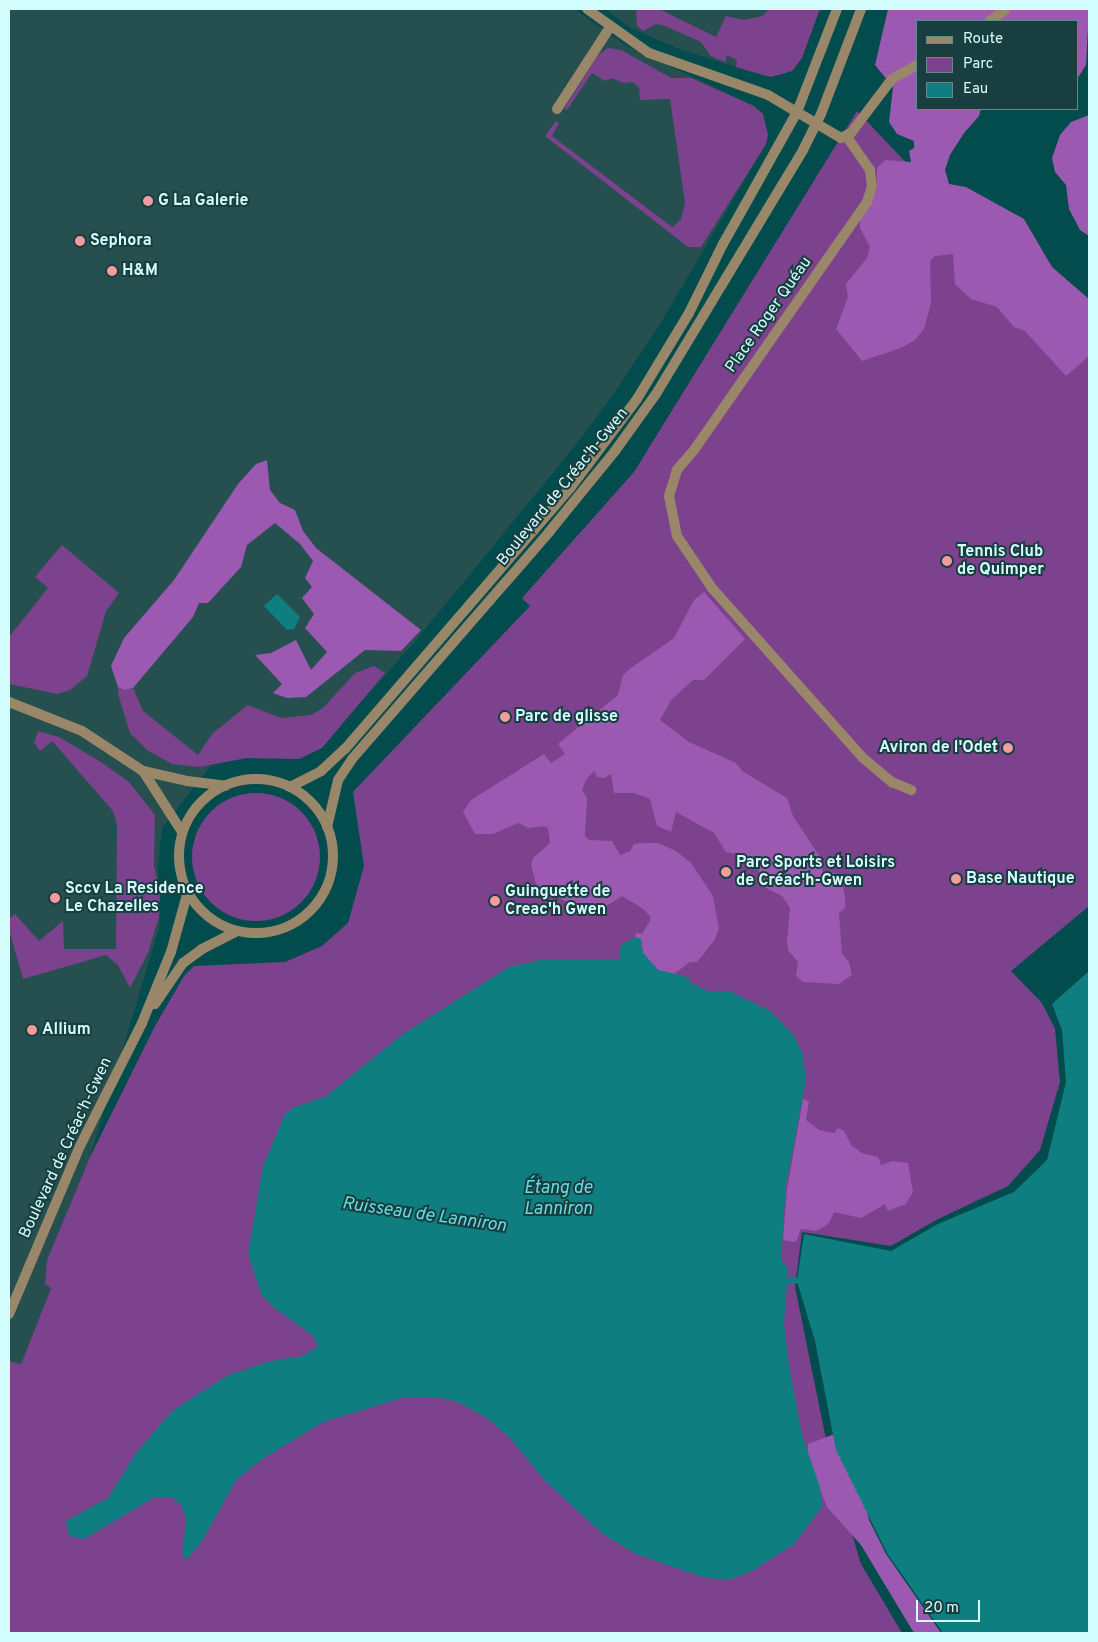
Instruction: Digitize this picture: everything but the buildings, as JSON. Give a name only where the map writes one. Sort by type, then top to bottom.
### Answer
[{"type":"street","points":[[587,9],[649,53],[768,95],[836,137],[847,136],[884,87],[916,66]]},
{"type":"street","name":"Boulevard de Créac'h-Gwen","points":[[290,787],[322,770],[345,749],[571,487],[606,441],[674,340],[797,112],[837,9]]},
{"type":"street","name":"Boulevard de Créac'h-Gwen","points":[[327,827],[338,780],[352,759],[549,532],[615,451],[651,400],[817,124],[860,9]]},
{"type":"street","points":[[991,20],[1006,9]]},
{"type":"street","points":[[556,108],[610,27]]},
{"type":"street","name":"Place Roger Quéau","points":[[847,136],[863,156],[872,179],[870,194],[851,226],[712,422],[695,449],[677,470],[670,486],[673,523],[684,547],[712,588],[863,758],[892,782],[911,790]]},
{"type":"street","points":[[9,702],[82,731],[142,771],[187,782],[226,786],[261,779],[290,787],[312,803],[327,827],[333,851],[332,870],[325,892],[312,909],[285,928],[270,932],[237,930],[218,923],[203,911],[188,891],[180,864],[182,832],[199,805],[226,786]]},
{"type":"street","points":[[9,708],[22,708]]},
{"type":"street","points":[[142,771],[182,832]]},
{"type":"street","name":"Boulevard de Créac'h-Gwen","points":[[9,1314],[80,1146],[142,1023],[171,952],[188,891]]},
{"type":"street","name":"Boulevard de Créac'h-Gwen","points":[[142,1023],[183,963],[202,949],[237,930]]},
{"type":"shaded area","points":[[9,9],[574,9],[625,45],[754,106],[763,114],[768,135],[766,144],[660,324],[621,383],[583,436],[413,644],[329,738],[314,750],[224,759],[209,768],[162,828],[158,868],[160,925],[90,1157],[47,1260],[45,1284],[51,1287],[21,1364],[9,1361]]},
{"type":"shaded area","points":[[605,9],[819,9],[795,68],[784,74],[763,76],[676,48],[631,28]]},
{"type":"shaded area","points":[[888,9],[1089,9],[1086,65],[1078,77],[1078,20],[916,20],[916,110],[981,110],[979,116],[964,133],[950,155],[945,170],[949,184],[966,187],[1024,219],[1052,267],[1089,299],[1089,356],[1066,376],[1025,331],[1014,327],[997,307],[971,299],[955,284],[953,254],[935,256],[930,261],[931,303],[924,329],[915,340],[901,348],[862,361],[836,329],[848,297],[846,284],[867,258],[870,247],[860,228],[860,219],[877,189],[877,168],[885,160],[911,162],[909,151],[914,148],[914,141],[897,134],[889,122],[893,87],[875,65]]},
{"type":"shaded area","points":[[1089,115],[1089,236],[1080,230],[1069,209],[1066,185],[1055,172],[1052,158],[1060,135],[1071,122]]},
{"type":"shaded area","points":[[267,460],[270,490],[280,503],[295,510],[303,531],[316,548],[421,630],[401,651],[365,650],[306,697],[287,698],[273,693],[282,684],[255,655],[271,653],[296,640],[311,670],[327,652],[305,628],[314,614],[302,598],[312,587],[305,578],[313,561],[300,544],[275,523],[247,545],[241,567],[208,603],[199,603],[193,617],[133,688],[124,690],[118,687],[111,666],[124,638],[174,580],[238,484],[256,464]]},
{"type":"shaded area","points":[[704,592],[745,639],[704,680],[693,680],[671,700],[660,720],[689,742],[736,763],[742,771],[787,798],[793,816],[820,857],[823,872],[834,873],[841,880],[845,896],[845,908],[839,913],[842,954],[849,962],[852,975],[839,984],[803,982],[796,976],[798,962],[788,950],[787,941],[790,908],[782,896],[766,888],[758,869],[750,861],[743,855],[726,852],[714,833],[676,812],[671,832],[657,826],[650,799],[634,793],[614,793],[611,774],[604,778],[597,777],[594,771],[586,780],[582,790],[587,798],[585,836],[589,840],[612,841],[620,855],[630,851],[634,844],[644,843],[658,843],[676,851],[691,863],[713,896],[719,929],[714,941],[697,962],[690,962],[674,974],[658,970],[643,953],[641,939],[635,937],[636,933],[642,934],[650,921],[650,916],[642,908],[622,896],[602,909],[570,904],[536,884],[531,865],[533,858],[550,843],[548,828],[543,826],[529,828],[518,823],[493,834],[475,834],[463,812],[471,800],[544,754],[551,763],[565,754],[558,744],[618,695],[623,675],[674,638],[694,600]]},
{"type":"shaded area","points":[[803,1099],[809,1102],[806,1120],[819,1130],[834,1133],[838,1128],[844,1131],[852,1146],[862,1153],[878,1157],[881,1165],[892,1161],[908,1163],[913,1192],[906,1204],[888,1211],[885,1204],[861,1218],[834,1212],[829,1223],[822,1228],[815,1231],[801,1229],[796,1242],[783,1240],[787,1189]]},
{"type":"shaded area","points":[[848,1429],[869,1520],[886,1554],[941,1633],[914,1633],[861,1545],[827,1507],[807,1457],[808,1444]]},
{"type":"green space","points":[[636,9],[659,9],[716,37],[726,16],[744,20],[762,16],[770,9],[820,9],[802,58],[792,71],[771,77],[736,67],[737,60],[727,55],[725,62],[711,56],[701,42],[665,26],[656,24],[643,31],[637,26]]},
{"type":"green space","points":[[608,48],[621,50],[671,78],[691,78],[754,106],[763,114],[768,135],[766,144],[701,247],[688,247],[545,136],[556,121],[559,123],[552,136],[673,227],[681,219],[685,203],[670,99],[640,100],[639,87],[632,82],[623,83],[612,78],[605,81],[592,73],[567,110],[564,109],[598,55]]},
{"type":"green space","name":"Parc Sports et Loisirs de Créac'h-Gwen","points":[[857,111],[936,194],[1089,327],[1089,906],[1011,971],[1042,1003],[1055,1029],[1060,1082],[1040,1150],[1008,1186],[936,1220],[891,1246],[802,1232],[795,1287],[831,1464],[861,1564],[902,1633],[9,1633],[9,1361],[21,1364],[51,1288],[45,1284],[47,1260],[90,1157],[155,1026],[184,976],[194,966],[285,962],[322,946],[348,923],[364,866],[353,792],[530,606],[522,598],[634,472]]},
{"type":"green space","points":[[62,545],[119,593],[106,611],[87,676],[70,690],[57,694],[9,684],[9,637],[48,588],[35,577]]},
{"type":"green space","points":[[374,666],[385,673],[322,748],[299,759],[247,758],[199,767],[172,764],[147,750],[130,733],[118,694],[118,687],[124,690],[133,688],[143,711],[198,755],[213,733],[248,705],[281,718],[311,715],[323,708],[355,673]]},
{"type":"green space","points":[[38,731],[59,737],[101,762],[129,782],[155,815],[154,865],[160,895],[159,917],[148,953],[130,988],[118,965],[106,955],[23,979],[9,930],[9,919],[15,914],[39,941],[63,921],[64,949],[116,949],[117,825],[113,811],[52,741],[40,751],[34,743]]},
{"type":"green space","points":[[256,793],[269,794],[281,798],[301,812],[315,832],[319,844],[319,870],[315,882],[301,902],[281,916],[269,920],[256,921],[243,920],[231,916],[211,902],[197,882],[193,870],[192,857],[193,844],[197,832],[211,812],[231,798],[243,794]]},
{"type":"water","points":[[277,594],[300,617],[294,629],[287,630],[264,606]]},
{"type":"water","name":"Étang de Lanniron","points":[[635,937],[641,939],[643,953],[658,970],[684,976],[690,979],[689,982],[710,992],[729,991],[769,1010],[793,1034],[803,1054],[806,1080],[786,1185],[781,1260],[788,1269],[784,1324],[789,1366],[802,1435],[820,1487],[822,1507],[794,1544],[754,1570],[729,1580],[702,1577],[636,1554],[604,1535],[544,1480],[510,1438],[488,1419],[458,1402],[436,1397],[405,1397],[323,1422],[261,1460],[236,1480],[201,1543],[186,1560],[182,1553],[186,1521],[182,1506],[171,1497],[155,1497],[84,1539],[69,1536],[66,1521],[108,1498],[136,1453],[172,1411],[228,1375],[271,1361],[303,1356],[318,1346],[313,1336],[273,1307],[261,1294],[248,1254],[263,1166],[285,1114],[294,1107],[325,1097],[403,1034],[509,967],[545,959],[619,960],[621,945]]},
{"type":"water","points":[[1089,971],[1089,1633],[943,1633],[887,1553],[836,1450],[815,1341],[797,1281],[804,1234],[891,1251],[938,1224],[1014,1192],[1047,1160],[1066,1082],[1062,1030],[1052,1004]]},
{"type":"waterway","name":"Ruisseau de Lanniron","points":[[780,1279],[805,1281]]},
{"type":"place","name":"G La Galerie","points":[[148,201]]},
{"type":"place","name":"Sephora","points":[[80,241]]},
{"type":"place","name":"H&M","points":[[112,271]]},
{"type":"place","name":"Tennis Club de Quimper","points":[[947,561]]},
{"type":"place","name":"Parc de glisse","points":[[505,717]]},
{"type":"place","name":"Aviron de l'Odet","points":[[1008,748]]},
{"type":"place","name":"Parc Sports et Loisirs de Créac'h-Gwen","points":[[726,872]]},
{"type":"place","name":"Base Nautique","points":[[956,879]]},
{"type":"place","name":"Sccv La Residence Le Chazelles","points":[[55,898]]},
{"type":"place","name":"Guinguette de Creac'h Gwen","points":[[495,901]]},
{"type":"place","name":"Allium","points":[[32,1030]]}]
